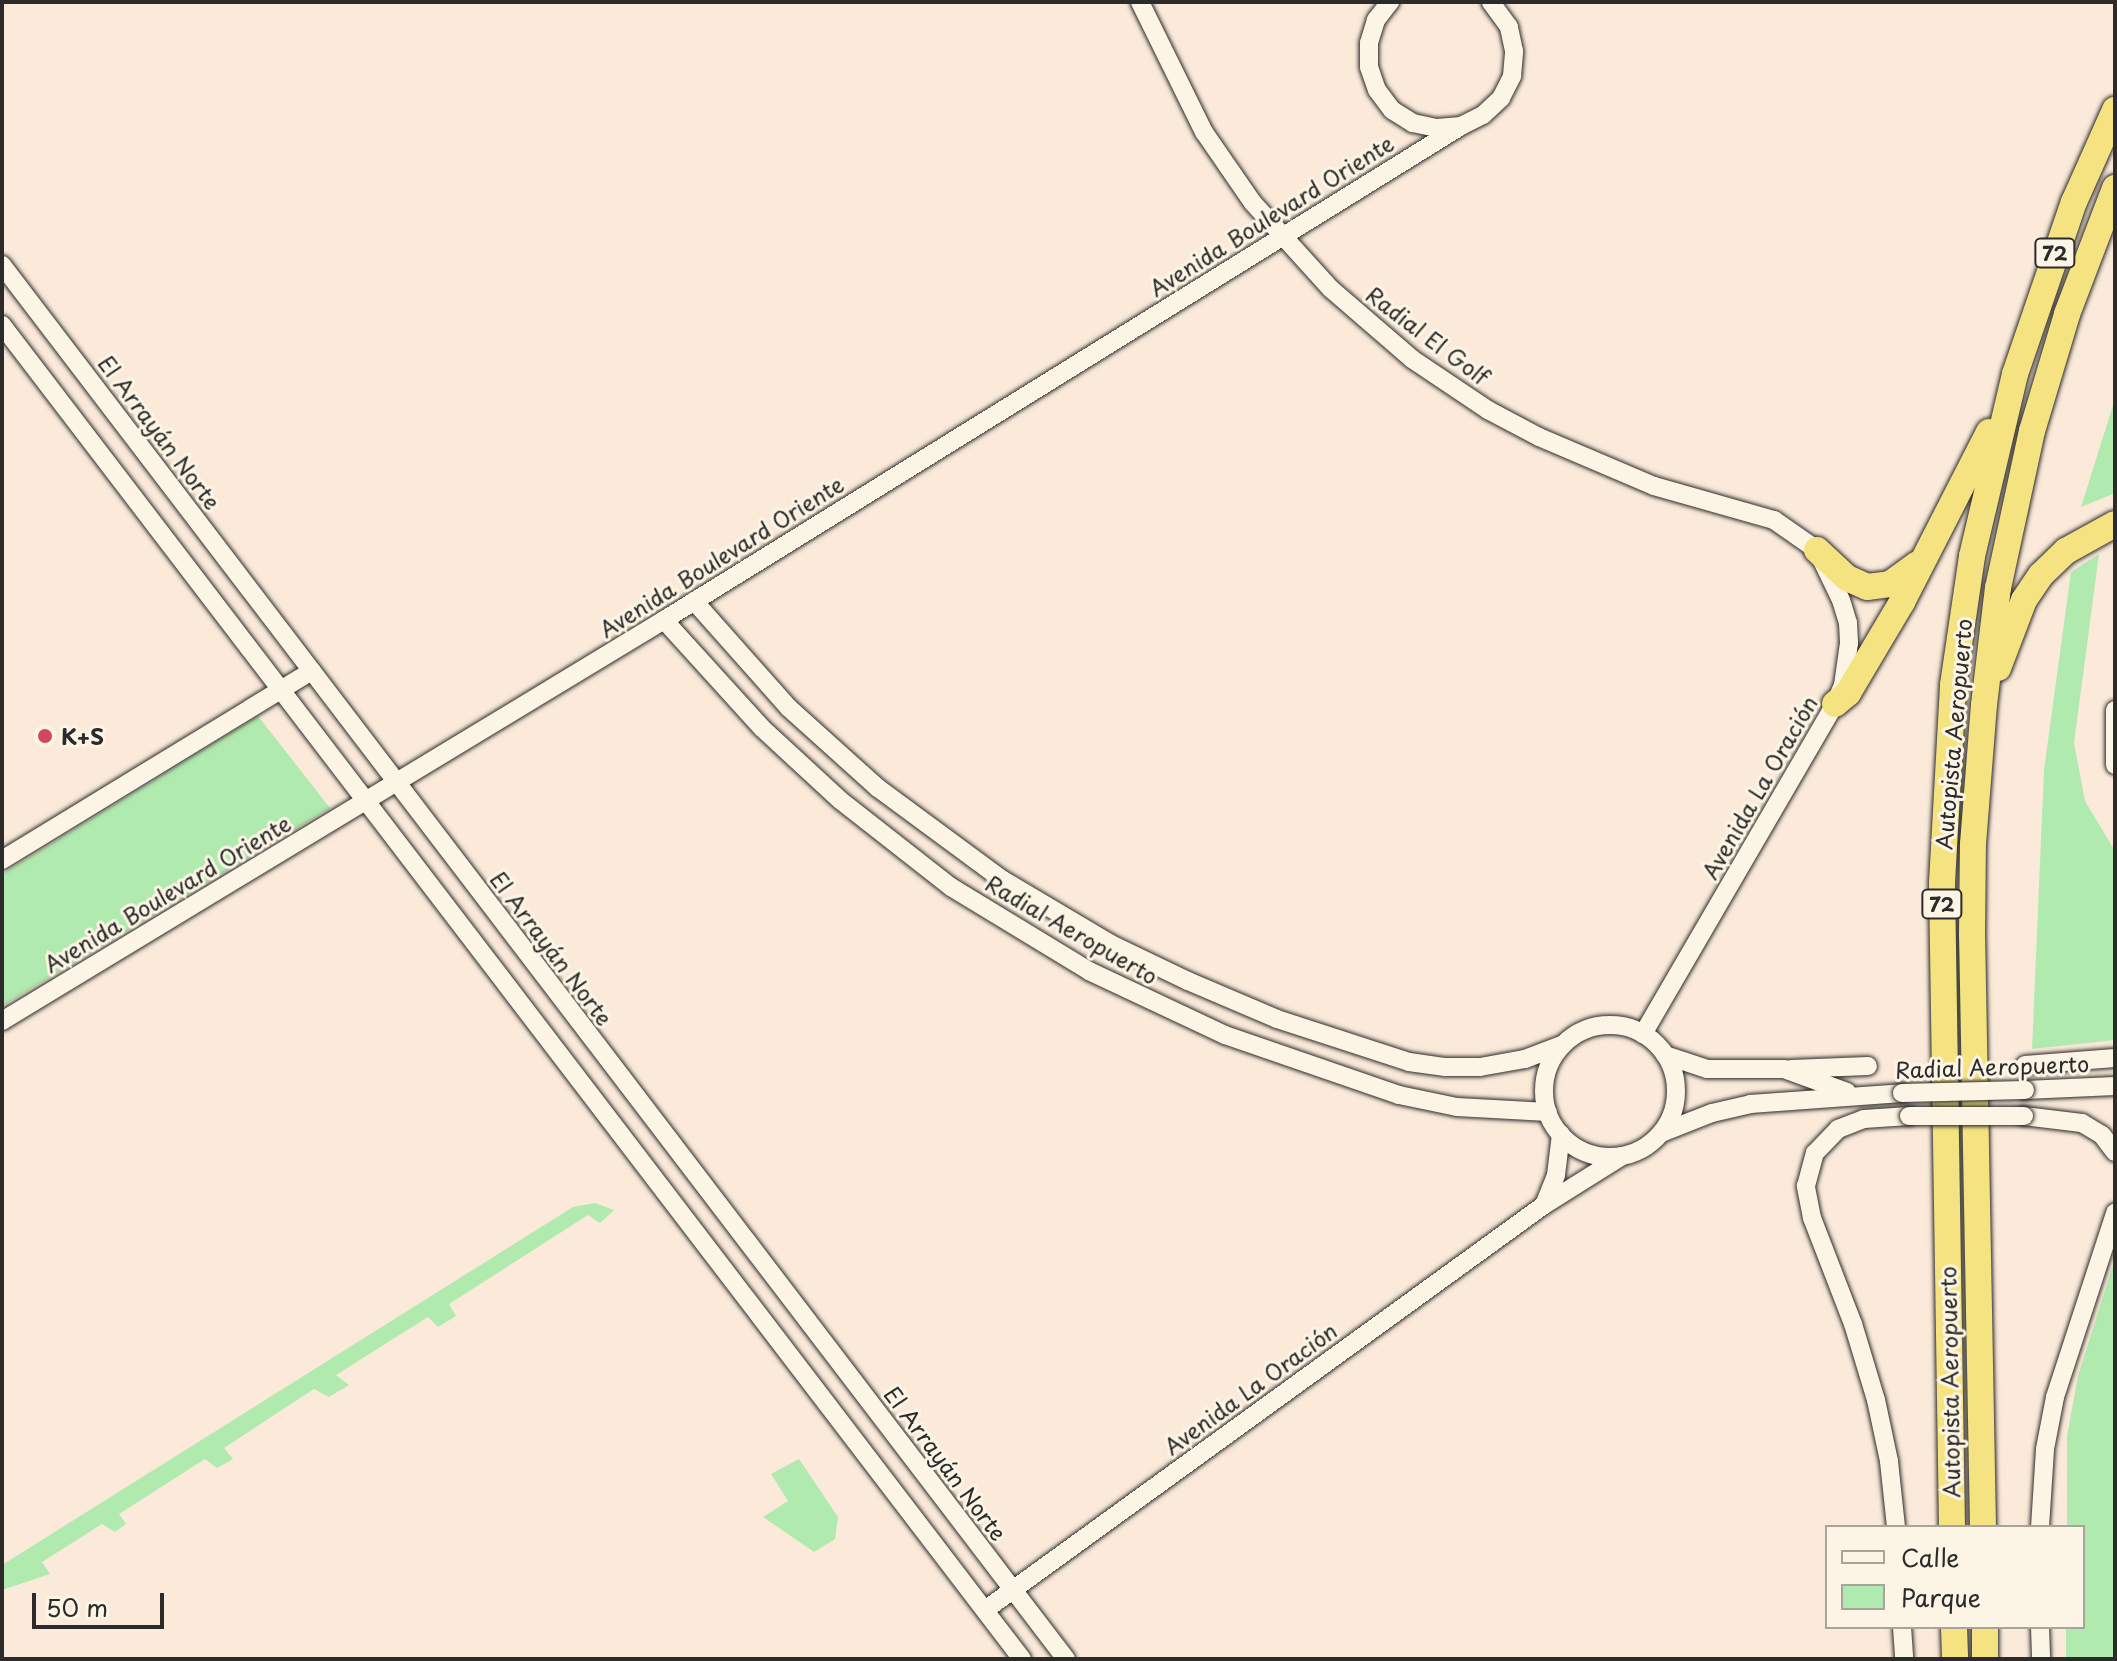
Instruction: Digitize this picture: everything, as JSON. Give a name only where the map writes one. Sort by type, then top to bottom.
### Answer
[{"type":"highway","name":"Autopista Aeropuerto","points":[[1952,1525],[1942,1007],[1944,815],[1953,685],[1970,569],[2015,374],[2070,214],[2115,110]]},
{"type":"highway","name":"Autopista Aeropuerto","points":[[1983,1525],[1972,920],[1973,844],[1984,705],[1998,588],[2032,431],[2067,314],[2115,188]]},
{"type":"highway","points":[[1835,704],[1856,680],[1902,602],[1979,453],[2015,374]]},
{"type":"highway","points":[[1984,705],[2017,616],[2033,586],[2066,551],[2115,524]]},
{"type":"highway","points":[[1817,550],[1847,578],[1867,587],[1890,584],[1920,562]]},
{"type":"highway","points":[[1954,1629],[1955,1659]]},
{"type":"highway","points":[[1985,1629],[1985,1659]]},
{"type":"street","name":"Radial El Golf","points":[[1140,2],[1163,55],[1227,168],[1280,237],[1331,289],[1387,338],[1438,378],[1488,410],[1624,475],[1774,520],[1817,550]]},
{"type":"street","points":[[1390,2],[1376,20],[1369,43],[1369,67],[1377,90],[1392,110],[1413,123],[1437,128],[1461,126]]},
{"type":"street","name":"Avenida Boulevard Oriente","points":[[2,1021],[664,620],[1280,237],[1483,115],[1501,98],[1512,76],[1514,51],[1509,27],[1491,2]]},
{"type":"street","name":"El Arrayán Norte","points":[[2,265],[1066,1659]]},
{"type":"street","points":[[2,325],[283,688],[1022,1659]]},
{"type":"street","name":"Avenida La Oración","points":[[1643,1034],[1835,704],[1848,654],[1848,623],[1841,600],[1817,550]]},
{"type":"street","name":"Radial Aeropuerto","points":[[694,601],[789,708],[878,788],[1003,880],[1111,944],[1277,1019],[1409,1062],[1480,1067],[1525,1059],[1562,1045]]},
{"type":"street","name":"Radial Aeropuerto","points":[[664,620],[762,728],[851,810],[951,887],[1089,971],[1225,1035],[1389,1092],[1457,1107],[1548,1112]]},
{"type":"street","points":[[2,860],[312,671]]},
{"type":"street","points":[[2115,710],[2115,765]]},
{"type":"street","points":[[1619,1025],[1643,1034],[1665,1055],[1673,1072],[1675,1099],[1661,1133],[1639,1150],[1622,1156],[1586,1152],[1561,1134],[1548,1112],[1546,1077],[1562,1045],[1578,1033],[1598,1026],[1619,1025]]},
{"type":"street","name":"Radial Aeropuerto","points":[[1665,1055],[1707,1069],[1868,1066]]},
{"type":"street","name":"Radial Aeropuerto","points":[[2025,1065],[2115,1058]]},
{"type":"street","name":"Radial Aeropuerto","points":[[1784,1069],[1829,1088],[1870,1094]]},
{"type":"street","name":"Radial Aeropuerto","points":[[1661,1133],[1712,1113],[1750,1104],[1870,1094],[2115,1086]]},
{"type":"street","points":[[1896,1525],[1889,1461],[1876,1400],[1853,1324],[1812,1218],[1806,1186],[1815,1153],[1838,1129],[1864,1119],[1909,1116],[2024,1116],[2082,1123],[2102,1135],[2115,1152]]},
{"type":"street","points":[[1544,1205],[1556,1175],[1561,1134]]},
{"type":"street","name":"Avenida La Oración","points":[[985,1610],[1544,1205],[1622,1156]]},
{"type":"street","points":[[2040,1525],[2045,1449],[2055,1397],[2115,1213]]},
{"type":"street","points":[[1902,1629],[1904,1659]]},
{"type":"street","points":[[2040,1629],[2041,1659]]},
{"type":"green space","points":[[2115,399],[2115,493],[2081,507]]},
{"type":"green space","points":[[2099,554],[2074,743],[2085,801],[2115,851],[2115,1040],[2032,1049],[2044,770],[2071,572]]},
{"type":"green space","points":[[258,716],[330,808],[2,1006],[2,874]]},
{"type":"green space","points":[[595,1203],[614,1210],[600,1223],[588,1215],[449,1304],[456,1316],[438,1327],[428,1317],[336,1375],[349,1385],[329,1397],[314,1389],[224,1448],[233,1459],[217,1468],[205,1459],[119,1514],[126,1524],[115,1532],[102,1524],[42,1562],[50,1574],[2,1590],[2,1565],[573,1207]]},
{"type":"green space","points":[[2115,1259],[2115,1659],[2066,1659],[2066,1629],[2085,1629],[2085,1525],[2067,1525],[2067,1436],[2078,1376]]},
{"type":"green space","points":[[799,1459],[838,1517],[835,1539],[814,1552],[763,1517],[788,1501],[771,1474]]},
{"type":"place","name":"K+S","points":[[45,736]]}]
